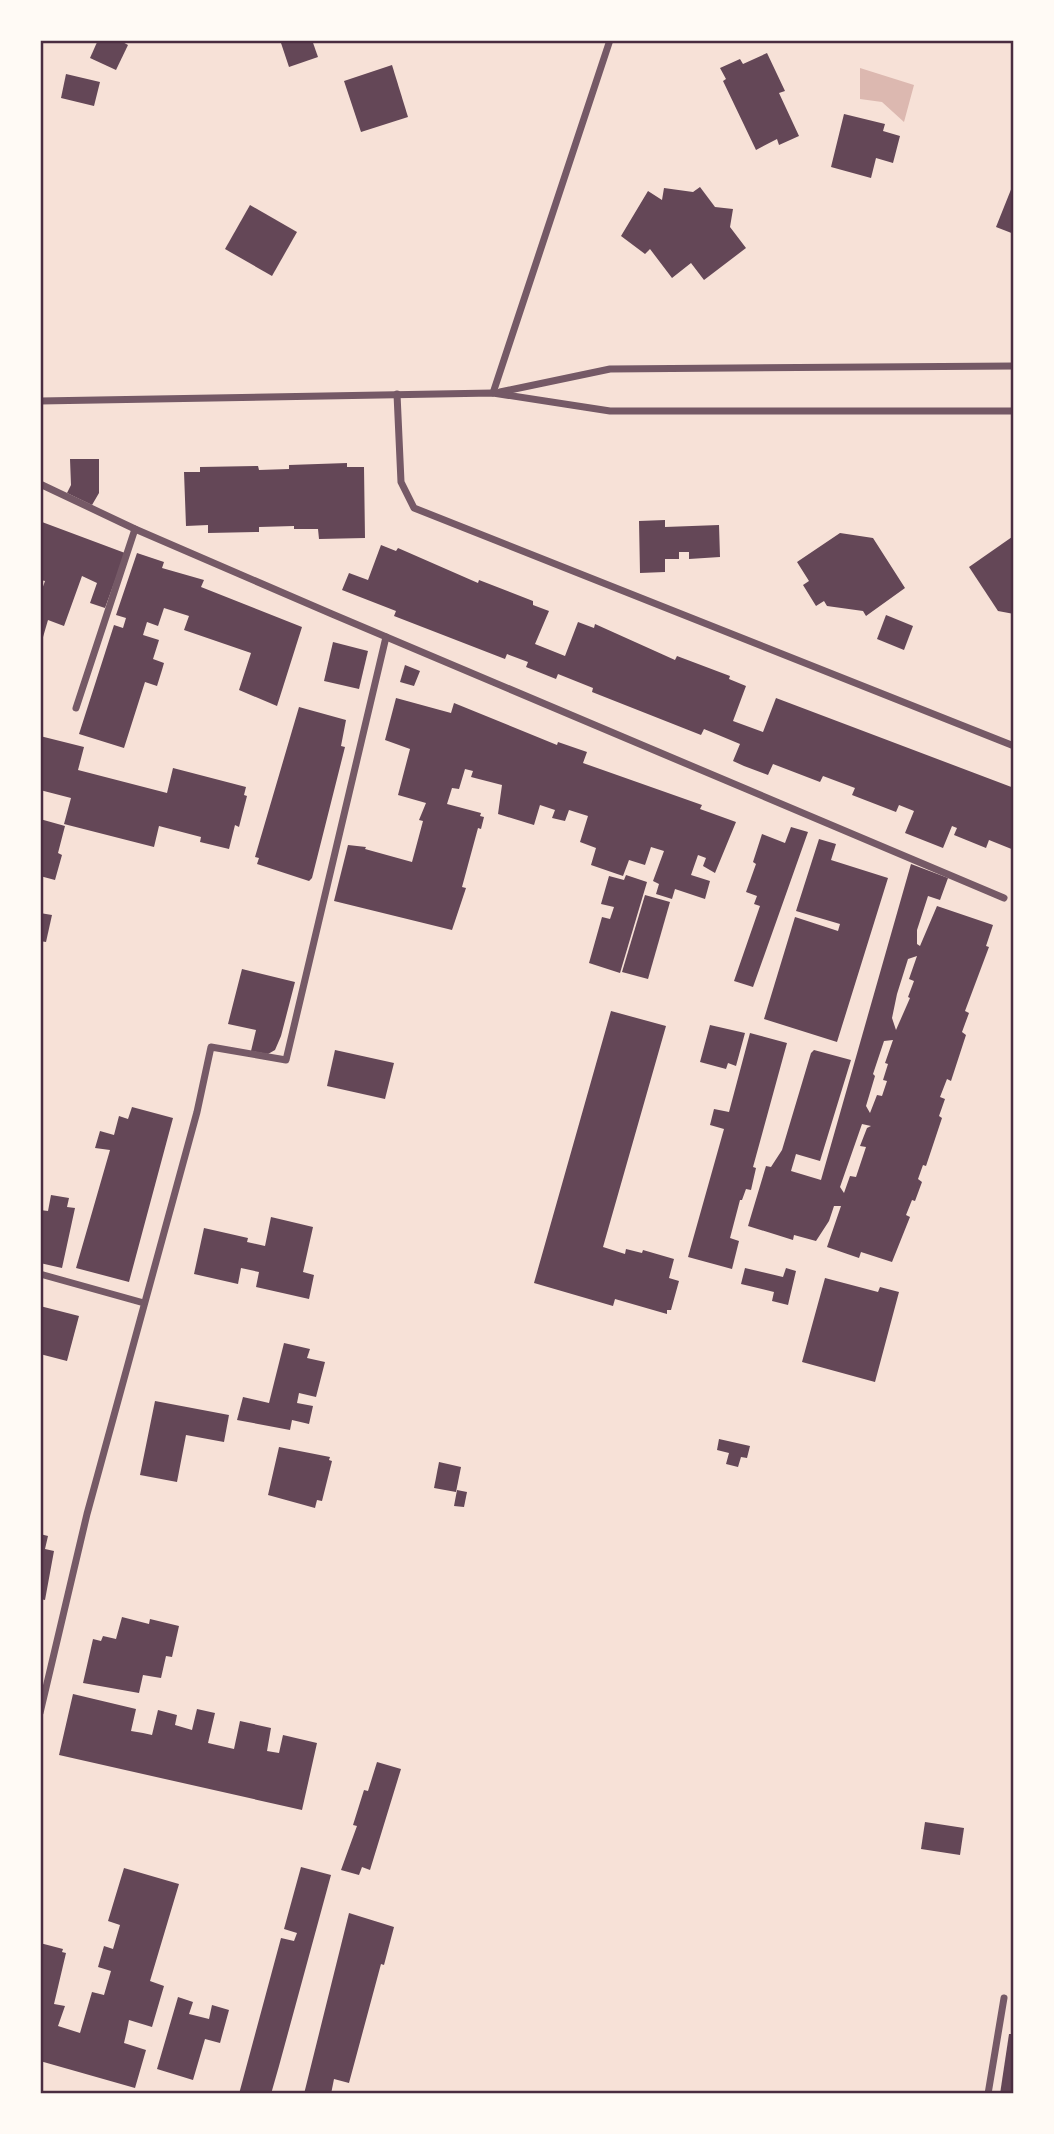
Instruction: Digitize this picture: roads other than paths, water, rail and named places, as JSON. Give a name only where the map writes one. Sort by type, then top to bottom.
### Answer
[{"type":"street","points":[[493,393],[610,40]]},
{"type":"street","points":[[493,393],[610,369],[1014,366]]},
{"type":"street","points":[[40,401],[493,393],[610,411],[1014,411]]},
{"type":"street","points":[[397,394],[401,482],[414,508],[1014,746]]},
{"type":"street","points":[[40,484],[386,636],[1004,898]]},
{"type":"street","points":[[76,708],[135,528]]},
{"type":"street","points":[[40,1713],[87,1514],[211,1048],[286,1060],[386,636]]},
{"type":"street","points":[[40,1274],[144,1303]]},
{"type":"street","points":[[988,2094],[1004,1998]]}]
